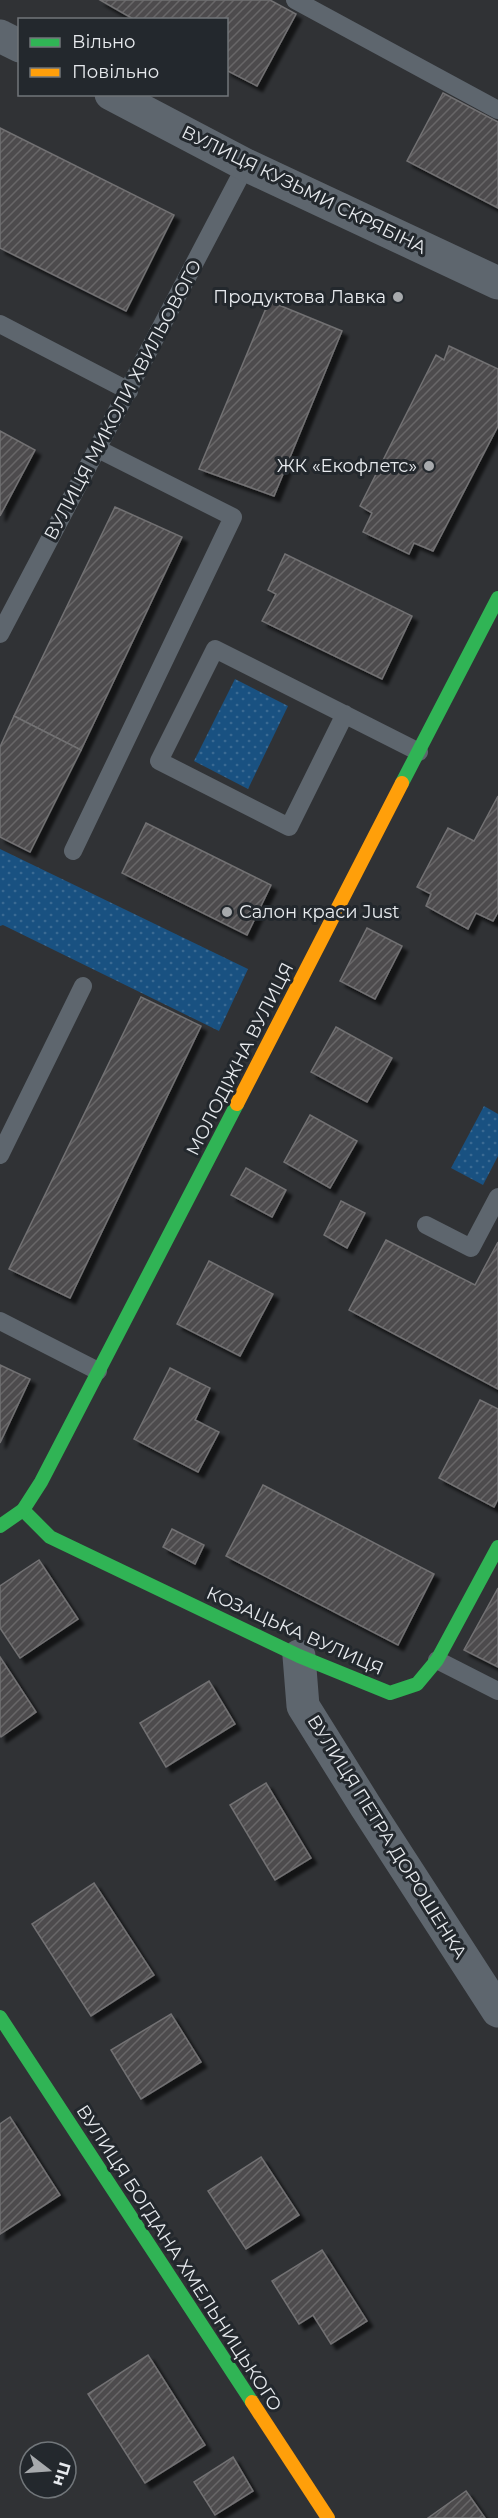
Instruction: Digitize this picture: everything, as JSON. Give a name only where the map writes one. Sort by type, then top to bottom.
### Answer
[{"type":"street","points":[[0,36],[18,45]]},
{"type":"street","name":"ВУЛИЦЯ КУЗЬМИ СКРЯБІНА","points":[[115,96],[246,165],[498,282]]},
{"type":"street","name":"МОЛОДІЖНА ВУЛИЦЯ","points":[[0,1526],[23,1510],[41,1482],[498,598]]},
{"type":"street","name":"КОЗАЦЬКА ВУЛИЦЯ","points":[[23,1510],[50,1537],[299,1656],[390,1693],[417,1684],[437,1660],[498,1548]]},
{"type":"street","name":"ВУЛИЦЯ ПЕТРА ДОРОШЕНКА","points":[[299,1656],[303,1706],[498,2010]]},
{"type":"street","name":"ВУЛИЦЯ БОГДАНА ХМЕЛЬНИЦЬКОГО","points":[[0,2017],[328,2518]]},
{"type":"lane","points":[[295,0],[498,110]]},
{"type":"lane","name":"ВУЛИЦЯ МИКОЛИ ХВИЛЬОВОГО","points":[[0,634],[246,165]]},
{"type":"lane","points":[[0,324],[129,391]]},
{"type":"lane","points":[[73,851],[233,518],[98,449]]},
{"type":"lane","points":[[345,714],[289,826],[159,760],[215,649],[345,714],[419,752]]},
{"type":"lane","points":[[0,1155],[83,986]]},
{"type":"lane","points":[[426,1225],[471,1248],[498,1197]]},
{"type":"lane","points":[[0,1321],[98,1371]]},
{"type":"lane","points":[[437,1660],[498,1691]]},
{"type":"shaded area","points":[[235,679],[288,706],[248,789],[194,761]]},
{"type":"shaded area","points":[[0,849],[248,969],[219,1031],[3,925],[0,926]]},
{"type":"shaded area","points":[[484,1106],[498,1114],[498,1156],[483,1185],[451,1168]]},
{"type":"building","points":[[100,0],[270,0],[296,14],[257,86],[228,71],[228,18],[132,18]]},
{"type":"building","points":[[443,93],[498,122],[498,208],[407,161]]},
{"type":"building","points":[[0,128],[174,215],[126,311],[0,248]]},
{"type":"building","points":[[269,301],[342,331],[274,496],[199,469]]},
{"type":"building","name":"ЖК «Екофлетс»","points":[[449,346],[498,369],[498,426],[433,551],[414,543],[409,554],[363,532],[372,513],[360,506],[436,355],[444,360]]},
{"type":"building","points":[[0,431],[35,450],[0,516]]},
{"type":"building","points":[[115,507],[182,537],[81,750],[14,716]]},
{"type":"building","points":[[285,554],[412,616],[382,679],[262,621],[276,594],[268,590]]},
{"type":"building","points":[[14,716],[81,750],[30,852],[0,837],[0,747]]},
{"type":"building","points":[[498,796],[498,912],[493,921],[476,913],[468,929],[426,906],[431,894],[417,887],[448,828],[474,841]]},
{"type":"building","points":[[146,823],[271,885],[247,935],[122,873]]},
{"type":"building","points":[[367,928],[402,946],[375,999],[340,981]]},
{"type":"building","points":[[141,997],[201,1026],[70,1298],[9,1269]]},
{"type":"building","points":[[336,1027],[392,1058],[367,1102],[311,1072]]},
{"type":"building","points":[[310,1115],[357,1141],[330,1188],[284,1162]]},
{"type":"building","points":[[246,1168],[286,1190],[272,1217],[231,1195]]},
{"type":"building","points":[[341,1201],[365,1213],[347,1248],[324,1235]]},
{"type":"building","points":[[386,1240],[475,1285],[498,1242],[498,1389],[349,1310]]},
{"type":"building","points":[[209,1261],[273,1294],[240,1356],[177,1324]]},
{"type":"building","points":[[0,1365],[30,1379],[0,1443]]},
{"type":"building","points":[[170,1368],[210,1388],[195,1420],[219,1432],[198,1472],[134,1439]]},
{"type":"building","points":[[480,1400],[498,1409],[498,1499],[494,1507],[439,1478]]},
{"type":"building","points":[[263,1485],[434,1574],[398,1645],[226,1556]]},
{"type":"building","points":[[172,1529],[204,1545],[195,1564],[163,1547]]},
{"type":"building","points":[[39,1560],[78,1619],[20,1658],[0,1628],[0,1586]]},
{"type":"building","points":[[498,1588],[498,1667],[464,1650]]},
{"type":"building","points":[[0,1657],[36,1712],[1,1737],[0,1735]]},
{"type":"building","points":[[209,1681],[235,1724],[166,1767],[140,1723]]},
{"type":"building","points":[[266,1783],[311,1858],[275,1880],[230,1805]]},
{"type":"building","points":[[94,1883],[154,1975],[91,2016],[32,1924]]},
{"type":"building","points":[[171,2014],[201,2062],[141,2099],[111,2050]]},
{"type":"building","points":[[10,2117],[60,2195],[0,2234],[0,2124]]},
{"type":"building","points":[[261,2157],[299,2215],[246,2249],[208,2191]]},
{"type":"building","points":[[322,2250],[367,2321],[331,2344],[313,2315],[299,2324],[272,2281]]},
{"type":"building","points":[[148,2355],[205,2445],[145,2483],[88,2394]]},
{"type":"building","points":[[233,2457],[253,2491],[215,2515],[194,2482]]},
{"type":"building","points":[[466,2491],[485,2518],[428,2518]]},
{"type":"traffic: fast","points":[[402,783],[498,598]]},
{"type":"traffic: fast","points":[[0,1526],[23,1510],[41,1482],[237,1104]]},
{"type":"traffic: fast","points":[[23,1510],[50,1537],[299,1656],[390,1693],[417,1684],[437,1660],[498,1547]]},
{"type":"traffic: fast","points":[[0,2017],[252,2402]]},
{"type":"traffic: slow","points":[[237,1104],[402,783]]},
{"type":"traffic: slow","points":[[252,2402],[328,2518]]},
{"type":"place","name":"Продуктова Лавка","points":[[398,297]]},
{"type":"place","name":"ЖК «Екофлетс»","points":[[429,466]]},
{"type":"place","name":"Салон краси Just","points":[[227,912]]}]
